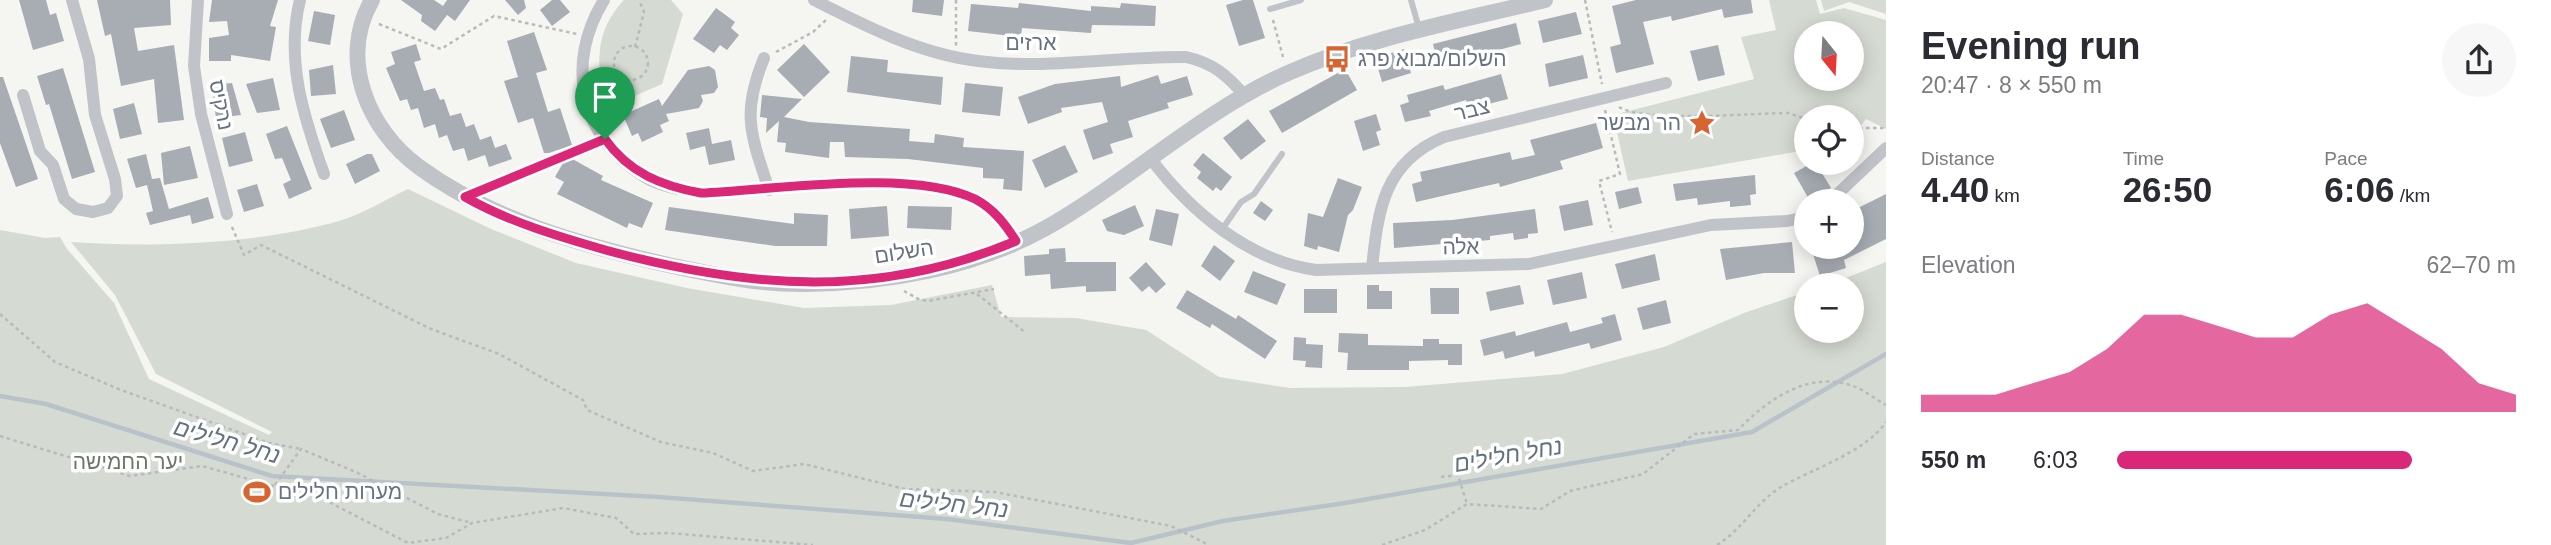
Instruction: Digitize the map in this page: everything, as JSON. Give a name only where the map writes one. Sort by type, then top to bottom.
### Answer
[{"type":"street","points":[[23,95],[40,150],[53,166],[64,199],[76,209],[93,212],[108,208],[117,196],[115,179],[95,115],[89,59],[72,0]]},
{"type":"street","name":"נרקיס","points":[[198,0],[194,66],[197,90],[227,214]]},
{"type":"street","points":[[300,0],[295,52],[298,89],[324,174]]},
{"type":"street","name":"השלום","points":[[372,0],[359,37],[358,66],[363,96],[375,122],[393,146],[465,197],[576,242],[629,256],[756,281],[805,284],[931,271],[1016,241],[1041,231],[1085,205],[1245,96],[1288,73],[1381,40],[1545,0]]},
{"type":"street","points":[[604,0],[587,37],[581,79],[585,102],[605,139],[625,162],[646,178],[674,188],[701,193],[888,183],[939,188],[975,199],[990,208],[1002,219],[1016,241]]},
{"type":"street","name":"ארזים","points":[[814,0],[891,37],[977,61],[1013,63],[1186,57],[1207,62],[1225,73],[1245,96]]},
{"type":"street","points":[[764,58],[753,85],[749,106],[751,135],[769,190]]},
{"type":"street","name":"צבר","points":[[1371,268],[1383,199],[1405,160],[1425,145],[1444,137],[1666,83]]},
{"type":"street","points":[[1842,189],[1886,148]]},
{"type":"street","name":"אלה","points":[[1150,159],[1175,192],[1249,248],[1290,266],[1315,270],[1529,264],[1711,225],[1794,220]]},
{"type":"lane","points":[[1269,9],[1301,0]]},
{"type":"lane","points":[[1411,0],[1420,30]]},
{"type":"lane","points":[[1223,228],[1241,202],[1254,194],[1282,154]]},
{"type":"path","points":[[635,47],[644,12],[639,0]]},
{"type":"path","points":[[956,0],[956,56]]},
{"type":"path","points":[[1585,0],[1601,75]]},
{"type":"path","points":[[1269,9],[1288,73]]},
{"type":"path","points":[[764,58],[813,32],[836,11]]},
{"type":"path","points":[[365,18],[441,48],[494,16],[587,37]]},
{"type":"path","points":[[635,47],[647,59],[642,75],[628,80],[615,69],[614,61],[619,51],[635,47]]},
{"type":"path","points":[[585,102],[615,69]]},
{"type":"path","points":[[1605,98],[1626,111],[1674,115],[1794,115]]},
{"type":"path","points":[[1606,116],[1620,174],[1599,181],[1611,228]]},
{"type":"path","points":[[1864,128],[1886,128]]},
{"type":"path","points":[[465,197],[605,139]]},
{"type":"path","points":[[227,214],[244,254],[261,245],[431,329],[499,354],[583,400],[587,410],[661,442],[713,453],[752,471],[804,464],[905,489],[995,492],[1061,503],[1146,523],[1171,526],[1196,537],[1205,543],[1203,545]]},
{"type":"path","points":[[898,275],[903,291],[920,300],[994,289]]},
{"type":"path","points":[[976,293],[1027,333]]},
{"type":"path","points":[[0,314],[55,362],[269,443],[301,449],[358,473],[438,514],[472,523]]},
{"type":"path","points":[[1381,545],[1425,530],[1467,504],[1541,509],[1570,491],[1643,474],[1694,434],[1738,430],[1758,409],[1794,387],[1824,383],[1852,386],[1886,405]]},
{"type":"path","points":[[1717,545],[1733,535],[1779,488],[1856,447],[1886,422]]},
{"type":"path","points":[[0,436],[130,476],[202,466],[274,486],[300,487],[408,544],[446,538],[472,523],[563,508],[615,518],[634,534],[669,533],[813,545]]},
{"type":"path","points":[[274,486],[301,449]]},
{"type":"path","points":[[1441,477],[1458,475],[1467,504]]},
{"type":"green space","points":[[624,0],[671,0],[683,14],[662,84],[607,108],[599,65],[602,38],[614,12]]},
{"type":"green space","points":[[1769,0],[1816,0],[1820,14],[1844,8],[1886,20],[1886,129],[1866,119],[1864,122],[1864,105],[1794,105],[1794,152],[1628,181],[1613,115],[1754,79],[1741,37],[1776,30]]},
{"type":"green space","points":[[1821,0],[1886,0],[1886,14],[1849,2],[1824,11]]},
{"type":"green space","name":"יער החמישה","points":[[408,189],[491,229],[576,263],[687,288],[804,308],[891,305],[992,285],[1001,317],[1076,318],[1146,330],[1219,377],[1290,388],[1405,387],[1562,374],[1664,347],[1744,313],[1794,296],[1794,343],[1864,343],[1864,273],[1858,273],[1886,262],[1886,545],[0,545],[0,230],[45,238],[60,237],[67,249],[114,303],[149,379],[269,435],[272,432],[156,374],[115,295],[71,242],[171,244],[241,239],[308,229],[366,210]]},
{"type":"building","points":[[19,0],[46,0],[50,15],[56,13],[64,41],[33,50]]},
{"type":"building","points":[[97,0],[170,0],[171,25],[134,28],[138,51],[174,45],[184,120],[158,123],[154,79],[121,86],[111,34],[105,36]]},
{"type":"building","points":[[212,0],[278,0],[270,26],[276,27],[270,61],[231,55],[231,61],[209,61],[209,38],[229,35],[227,21],[209,22]]},
{"type":"building","points":[[401,0],[434,0],[443,6],[447,0],[470,0],[455,21],[447,15],[435,31],[421,21],[422,15]]},
{"type":"building","points":[[505,0],[524,0],[526,8],[518,15]]},
{"type":"building","points":[[552,0],[560,0],[570,12],[552,26],[540,10]]},
{"type":"building","points":[[913,0],[944,0],[942,16],[912,12]]},
{"type":"building","points":[[1253,0],[1265,38],[1239,46],[1226,5]]},
{"type":"building","points":[[1636,0],[1751,0],[1753,13],[1724,18],[1722,9],[1672,21],[1671,16],[1643,22],[1654,64],[1616,73],[1610,47],[1621,44],[1612,6]]},
{"type":"building","points":[[1019,3],[1091,11],[1091,6],[1120,8],[1121,3],[1156,6],[1155,26],[1092,25],[1091,33],[1022,28],[1021,37],[968,31],[971,4],[1018,8]]},
{"type":"building","points":[[716,8],[735,22],[731,28],[739,35],[727,50],[720,45],[714,53],[693,39]]},
{"type":"building","points":[[314,11],[335,15],[330,45],[308,41]]},
{"type":"building","points":[[1576,12],[1582,34],[1543,43],[1538,21]]},
{"type":"building","points":[[1516,23],[1521,44],[1438,66],[1433,44]]},
{"type":"building","points":[[534,32],[547,70],[536,73],[548,112],[560,108],[572,145],[549,153],[544,153],[533,118],[518,123],[504,81],[518,77],[507,41]]},
{"type":"building","points":[[416,44],[421,60],[414,62],[424,91],[435,88],[440,100],[444,99],[450,116],[461,113],[466,127],[474,124],[480,140],[491,136],[495,148],[506,144],[512,159],[489,167],[485,155],[468,161],[464,148],[453,151],[447,135],[439,138],[435,124],[424,128],[418,108],[411,110],[407,99],[400,101],[386,68],[395,64],[391,52]]},
{"type":"building","points":[[804,44],[830,72],[804,97],[777,70]]},
{"type":"building","points":[[1718,45],[1725,75],[1698,81],[1690,51]]},
{"type":"building","points":[[1404,49],[1411,73],[1382,82],[1375,58]]},
{"type":"building","points":[[1583,55],[1588,78],[1549,87],[1545,64]]},
{"type":"building","points":[[851,56],[888,60],[887,72],[943,77],[941,105],[847,92]]},
{"type":"building","points":[[333,65],[336,94],[311,96],[309,70]]},
{"type":"building","points":[[709,66],[715,70],[718,87],[714,93],[701,95],[703,101],[699,108],[666,114],[669,121],[660,125],[663,132],[642,142],[638,133],[632,136],[623,115],[659,99],[662,106],[688,70]]},
{"type":"building","points":[[63,68],[95,172],[72,179],[49,104],[46,105],[37,76]]},
{"type":"building","points":[[1345,69],[1357,90],[1282,133],[1269,111]]},
{"type":"building","points":[[1501,74],[1508,99],[1469,109],[1466,100],[1429,111],[1431,116],[1405,122],[1400,105],[1409,102],[1407,95],[1443,85],[1445,90]]},
{"type":"building","points":[[1158,75],[1161,84],[1187,76],[1193,95],[1167,103],[1169,108],[1128,121],[1133,137],[1110,144],[1113,153],[1093,160],[1083,130],[1108,122],[1102,102],[1061,108],[1062,112],[1028,124],[1018,97],[1055,84],[1120,76],[1121,87]]},
{"type":"building","points":[[0,77],[3,77],[38,179],[16,187],[0,143]]},
{"type":"building","points":[[273,78],[280,110],[257,113],[246,84]]},
{"type":"building","points":[[232,83],[241,115],[216,118],[212,85]]},
{"type":"building","points":[[965,83],[1003,87],[1000,116],[962,112]]},
{"type":"building","points":[[762,95],[802,99],[784,117],[809,122],[910,129],[909,141],[934,143],[935,134],[964,138],[963,147],[1024,151],[1022,191],[1003,189],[1004,179],[983,178],[983,168],[908,159],[845,157],[844,142],[830,142],[829,158],[785,152],[786,143],[777,142],[779,121],[766,133],[767,118],[760,117]]},
{"type":"building","points":[[134,103],[142,134],[120,139],[113,109]]},
{"type":"building","points":[[344,110],[355,140],[331,148],[320,119]]},
{"type":"building","points":[[1376,114],[1381,130],[1376,132],[1380,145],[1363,151],[1354,121]]},
{"type":"building","points":[[1248,119],[1266,141],[1241,160],[1223,138]]},
{"type":"building","points":[[1596,123],[1603,148],[1560,161],[1563,169],[1500,187],[1499,183],[1416,202],[1412,184],[1422,181],[1420,172],[1510,152],[1512,160],[1535,155],[1530,140]]},
{"type":"building","points":[[287,126],[312,189],[289,199],[283,184],[291,180],[282,158],[275,159],[266,134]]},
{"type":"building","points":[[709,128],[712,144],[731,140],[735,160],[709,165],[705,146],[690,150],[686,133]]},
{"type":"building","points":[[245,132],[253,161],[229,167],[222,138]]},
{"type":"building","points":[[1065,145],[1078,172],[1045,188],[1032,160]]},
{"type":"building","points":[[190,146],[198,178],[164,185],[161,153]]},
{"type":"building","points":[[1203,153],[1232,177],[1221,191],[1216,187],[1213,191],[1197,178],[1201,172],[1193,165]]},
{"type":"building","points":[[146,154],[152,179],[160,178],[169,209],[208,197],[214,218],[192,224],[190,215],[150,225],[146,213],[153,211],[147,185],[136,188],[127,159]]},
{"type":"building","points":[[372,154],[380,171],[355,184],[346,164]]},
{"type":"building","points":[[567,156],[603,176],[601,180],[653,203],[642,228],[629,223],[627,228],[557,194],[564,182],[555,177]]},
{"type":"building","points":[[1755,175],[1756,194],[1750,195],[1751,205],[1730,207],[1730,201],[1698,205],[1697,198],[1676,201],[1673,184]]},
{"type":"building","points":[[1795,175],[1823,175],[1831,188],[1829,189],[1803,189]]},
{"type":"building","points":[[1338,178],[1362,187],[1353,210],[1348,215],[1339,252],[1318,246],[1317,250],[1304,246],[1308,213],[1323,217]]},
{"type":"building","points":[[257,184],[264,206],[244,212],[237,190]]},
{"type":"building","points":[[1638,187],[1642,203],[1619,209],[1615,192]]},
{"type":"building","points":[[1886,194],[1886,239],[1864,250],[1864,205]]},
{"type":"building","points":[[1588,200],[1593,225],[1564,231],[1559,206]]},
{"type":"building","points":[[1261,201],[1273,210],[1265,221],[1253,213]]},
{"type":"building","points":[[1135,205],[1144,226],[1124,235],[1107,231],[1102,220]]},
{"type":"building","points":[[887,206],[889,236],[851,239],[849,209]]},
{"type":"building","points":[[908,206],[952,207],[951,230],[907,228]]},
{"type":"building","points":[[669,207],[794,224],[794,213],[828,215],[827,246],[775,246],[665,230]]},
{"type":"building","points":[[1156,209],[1179,214],[1172,246],[1149,240]]},
{"type":"building","points":[[1535,209],[1538,233],[1528,234],[1528,238],[1514,240],[1513,233],[1490,236],[1490,240],[1394,248],[1393,223],[1452,220]]},
{"type":"building","points":[[1792,242],[1795,273],[1764,273],[1726,280],[1720,249]]},
{"type":"building","points":[[1214,245],[1235,261],[1220,281],[1201,266]]},
{"type":"building","points":[[1065,248],[1064,262],[1116,262],[1116,291],[1086,292],[1086,286],[1051,289],[1050,274],[1025,276],[1024,256],[1049,254],[1049,249]]},
{"type":"building","points":[[1655,254],[1660,280],[1622,289],[1615,264]]},
{"type":"building","points":[[1815,259],[1846,259],[1846,268],[1819,273]]},
{"type":"building","points":[[1146,262],[1166,284],[1156,293],[1149,286],[1142,292],[1129,278]]},
{"type":"building","points":[[1253,271],[1286,284],[1277,305],[1244,292]]},
{"type":"building","points":[[1582,272],[1587,298],[1553,305],[1547,280]]},
{"type":"building","points":[[1367,285],[1379,285],[1379,291],[1392,291],[1392,309],[1367,309]]},
{"type":"building","points":[[1520,285],[1524,304],[1490,311],[1486,292]]},
{"type":"building","points":[[1430,288],[1459,288],[1459,314],[1431,314]]},
{"type":"building","points":[[1304,289],[1337,289],[1337,313],[1304,313]]},
{"type":"building","points":[[1187,290],[1236,319],[1238,315],[1277,341],[1265,359],[1212,324],[1210,328],[1176,308]]},
{"type":"building","points":[[1666,300],[1671,323],[1643,330],[1637,308]]},
{"type":"building","points":[[1615,314],[1622,340],[1591,349],[1589,343],[1535,357],[1534,351],[1505,359],[1503,351],[1484,356],[1480,340],[1515,331],[1516,336],[1567,322],[1570,332],[1603,323],[1601,318]]},
{"type":"building","points":[[1339,333],[1368,334],[1368,345],[1423,346],[1423,339],[1439,339],[1439,344],[1462,344],[1462,365],[1448,365],[1448,360],[1409,361],[1409,370],[1347,370],[1348,353],[1338,352]]},
{"type":"building","points":[[1294,337],[1306,338],[1306,344],[1323,345],[1322,368],[1305,367],[1306,361],[1293,360]]},
{"type":"waterway","name":"נחל חלילים","points":[[0,396],[46,404],[272,476],[658,497],[947,519],[1131,543],[1223,521],[1345,503],[1752,432],[1886,354]]},
{"type":"place","name":"השלום/מבוא פרג","points":[[1337,59]]},
{"type":"place","name":"הר מבשר","points":[[1702,123]]},
{"type":"place","name":"מערות חלילים","points":[[257,492]]},
{"type":"route","points":[[605,139],[625,162],[646,178],[674,188],[701,193],[888,183],[957,192],[990,208],[1002,219],[1016,241],[931,271],[805,284],[756,281],[629,256],[576,242],[527,225],[465,197],[605,139]]}]
